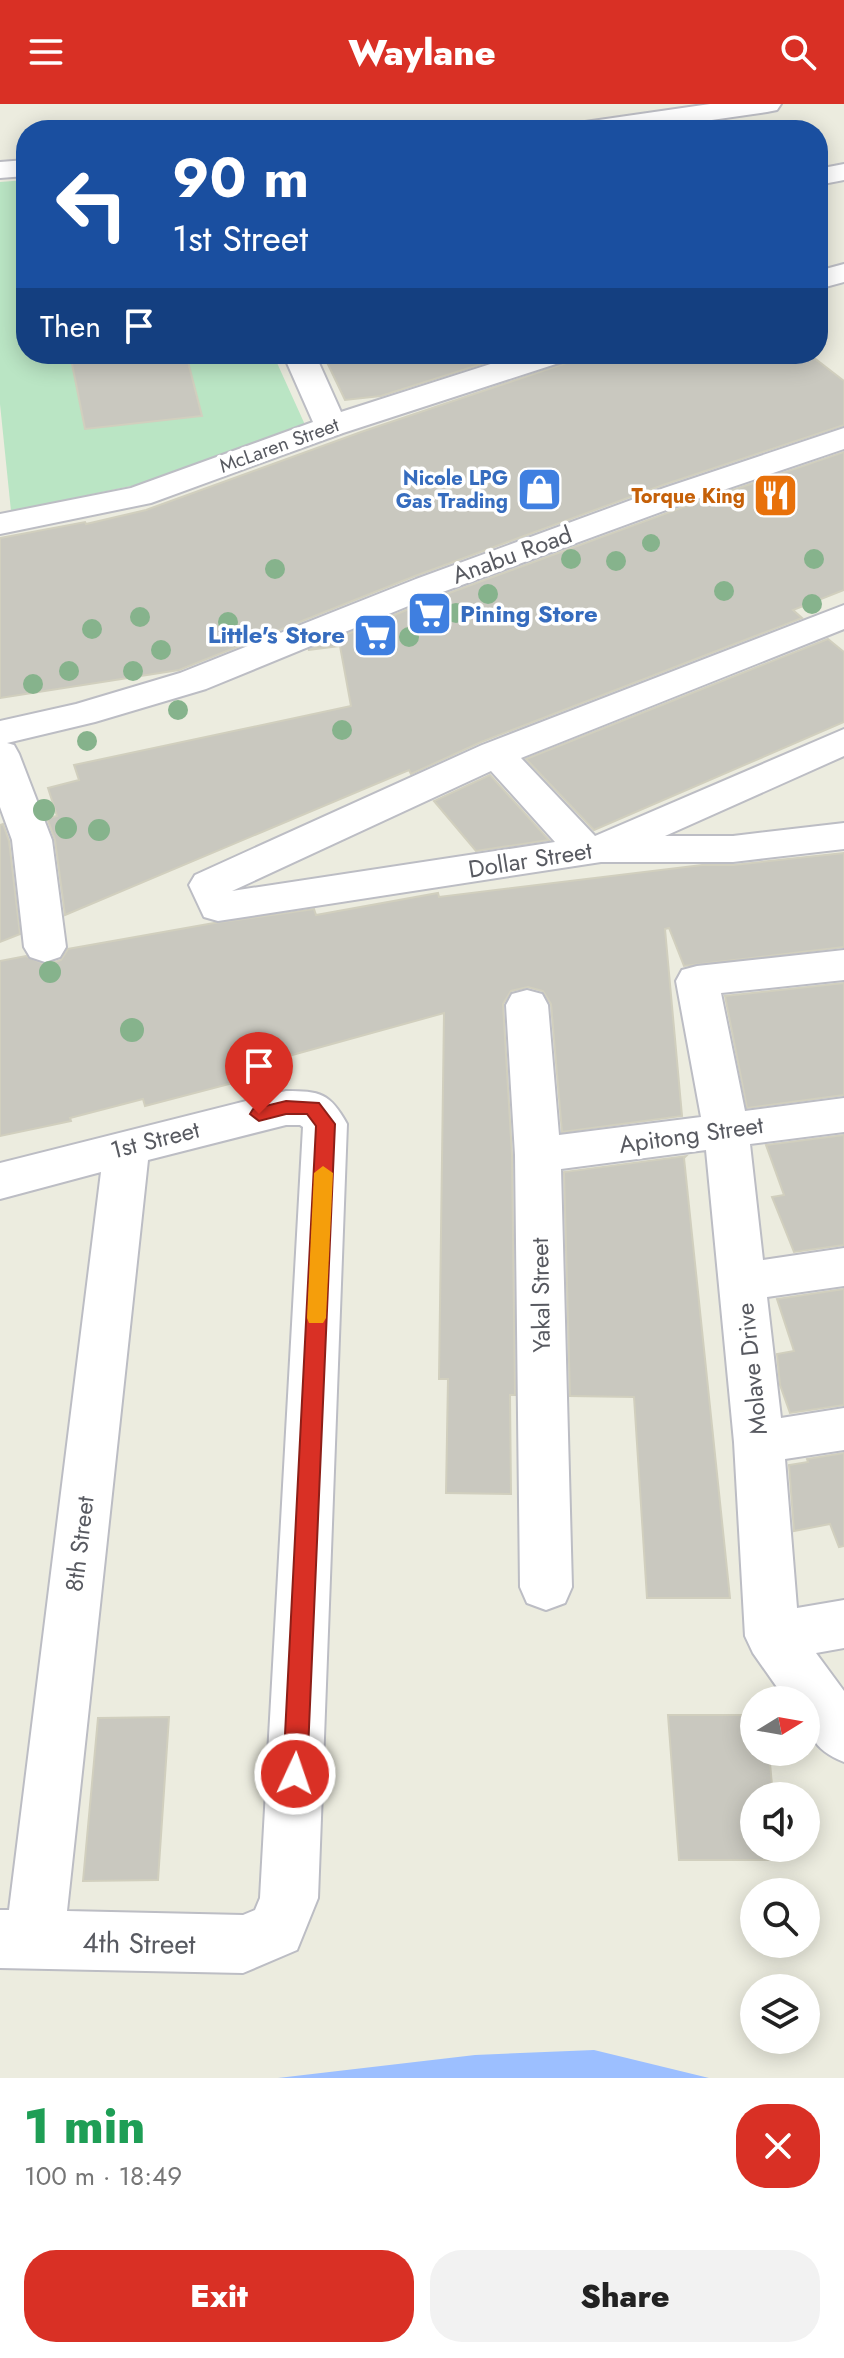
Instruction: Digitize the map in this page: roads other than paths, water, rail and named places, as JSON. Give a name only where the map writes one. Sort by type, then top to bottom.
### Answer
[{"type":"street","points":[[634,114],[767,104]]},
{"type":"street","points":[[303,364],[331,426]]},
{"type":"street","name":"McLaren Street","points":[[0,524],[139,496],[331,426],[474,366]]},
{"type":"street","name":"Anabu Road","points":[[0,733],[82,714],[181,685],[428,586],[676,495],[844,438]]},
{"type":"street","points":[[844,616],[496,754],[594,850],[844,741]]},
{"type":"street","points":[[0,754],[32,840],[45,947]]},
{"type":"street","name":"Dollar Street","points":[[496,754],[209,885],[218,907],[594,850],[733,849],[844,836]]},
{"type":"street","name":"Molave Drive","points":[[772,1636],[759,1442],[726,1130],[697,981],[844,965]]},
{"type":"street","name":"Yakal Street","points":[[527,1005],[538,1155],[546,1587]]},
{"type":"street","name":"1st Street","points":[[0,1181],[286,1108],[312,1108],[325,1124],[289,1898],[276,1930]]},
{"type":"street","name":"Apitong Street","points":[[538,1155],[844,1115]]},
{"type":"street","name":"8th Street","points":[[17,1940],[127,1147]]},
{"type":"street","points":[[743,1282],[844,1267]]},
{"type":"street","points":[[759,1442],[844,1429]]},
{"type":"street","points":[[844,1624],[772,1636],[844,1736]]},
{"type":"street","name":"4th Street","points":[[17,1940],[243,1944],[276,1930]]},
{"type":"water","points":[[594,2050],[709,2078],[278,2078],[475,2055]]},
{"type":"place","name":"Nicole LPG Gas Trading","points":[[539,489]]},
{"type":"place","name":"Torque King","points":[[776,496]]},
{"type":"place","name":"Pining Store","points":[[429,614]]},
{"type":"place","name":"Little's Store","points":[[376,635]]}]
